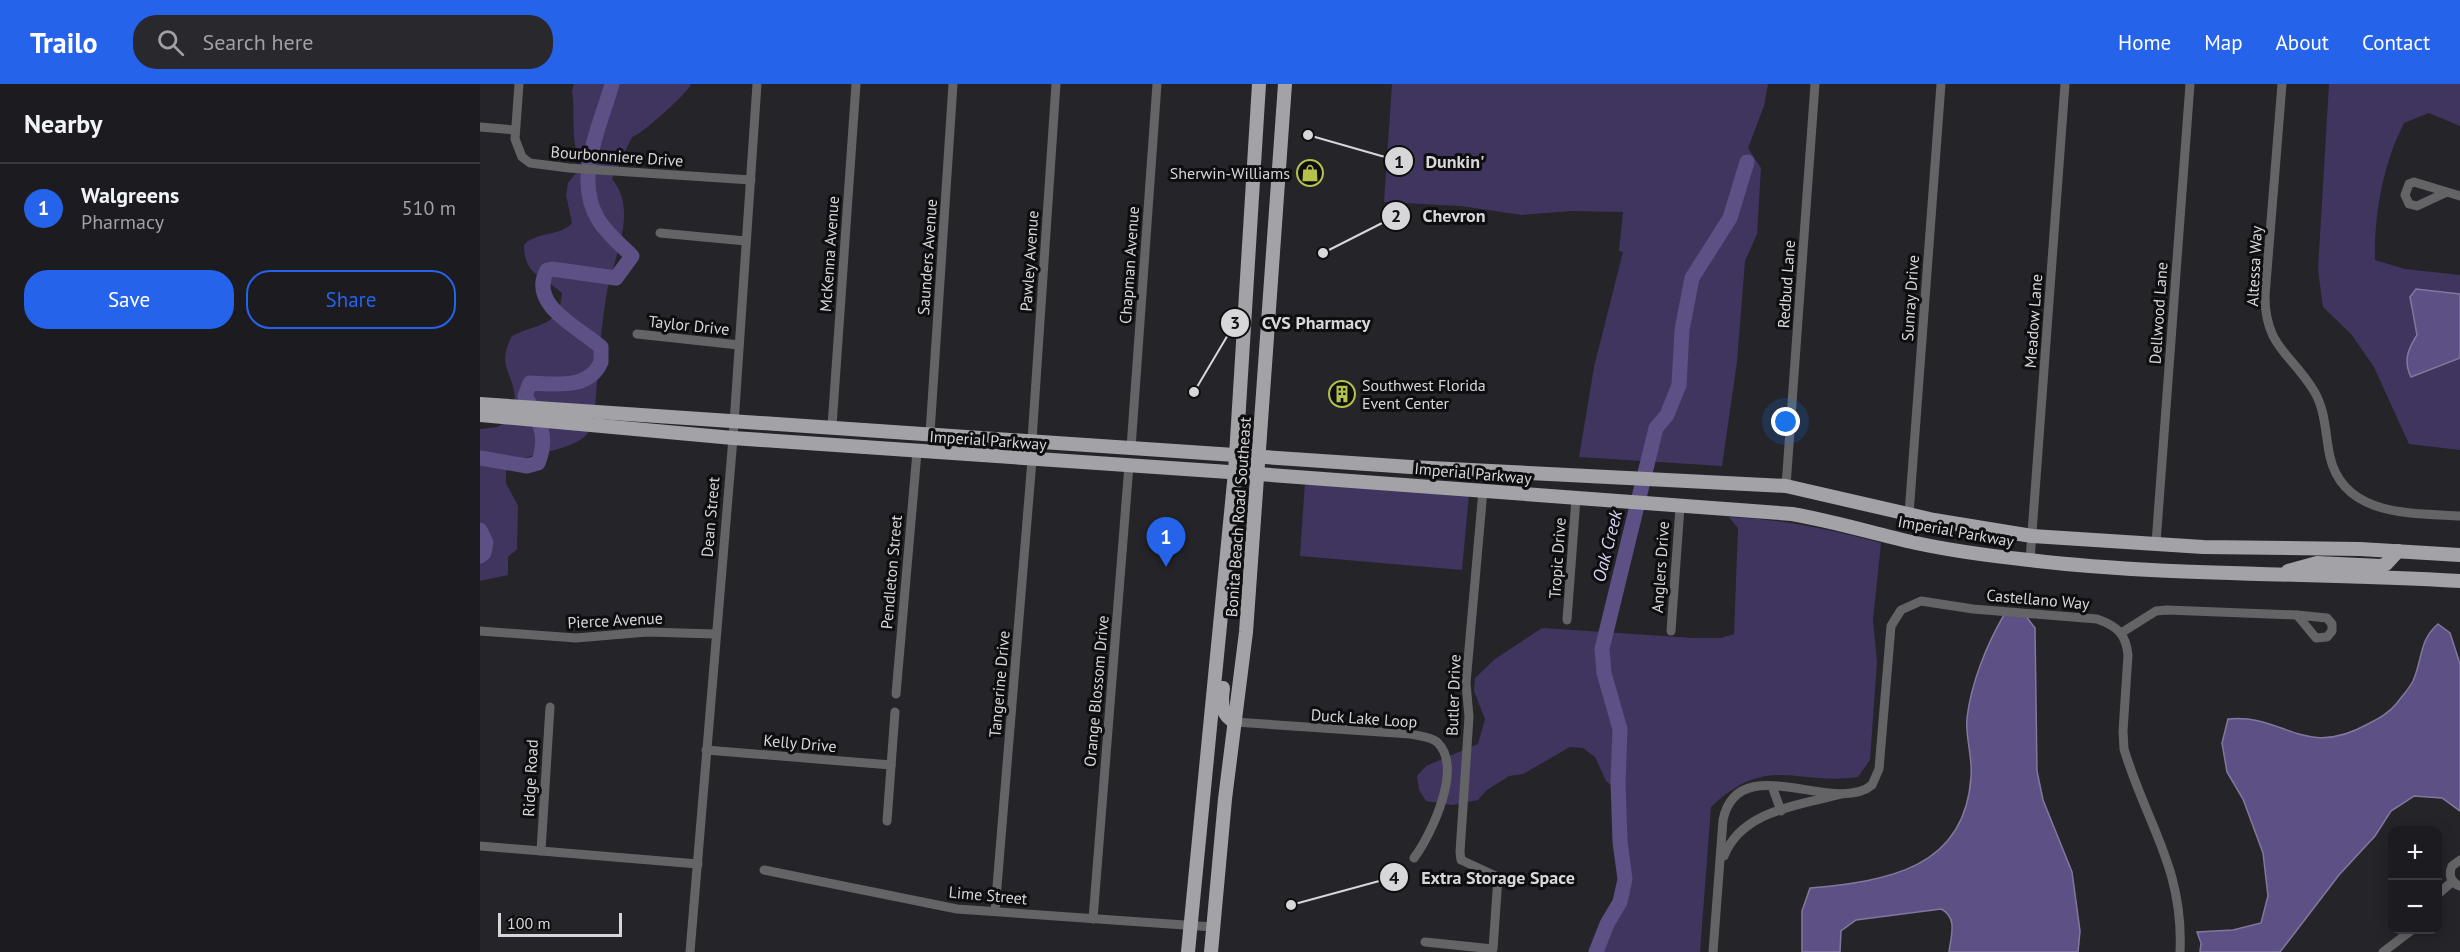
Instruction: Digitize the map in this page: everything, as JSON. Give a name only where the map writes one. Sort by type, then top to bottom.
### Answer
[{"type":"main road","name":"Bonita Beach Road Southeast","points":[[1188,952],[1236,454],[1259,84]]},
{"type":"main road","name":"Bonita Beach Road Southeast","points":[[1211,952],[1246,632],[1285,84]]},
{"type":"main road","name":"Imperial Parkway","points":[[483,410],[570,417],[733,438],[1234,472],[1792,514],[1825,519],[1918,543],[2030,560],[2093,566],[2352,575],[2460,582]]},
{"type":"main road","name":"Imperial Parkway","points":[[570,417],[734,420],[1131,448],[1786,486],[1909,514],[2032,536],[2203,547],[2460,555]]},
{"type":"main road","points":[[1483,490],[1485,483],[1491,478],[1519,472]]},
{"type":"main road","points":[[1572,474],[1576,498]]},
{"type":"main road","points":[[2278,574],[2317,563],[2381,566],[2398,552]]},
{"type":"main road","points":[[1221,615],[1227,635],[1221,702],[1228,718],[1235,722]]},
{"type":"street","name":"Bourbonniere Drive","points":[[519,84],[515,130],[516,148],[530,163],[569,168],[751,180]]},
{"type":"street","name":"Dean Street","points":[[690,952],[733,438],[758,84]]},
{"type":"street","name":"McKenna Avenue","points":[[832,426],[856,84]]},
{"type":"street","name":"Saunders Avenue","points":[[930,433],[953,84]]},
{"type":"street","name":"Pawley Avenue","points":[[1032,440],[1056,84]]},
{"type":"street","name":"Chapman Avenue","points":[[1131,448],[1157,84]]},
{"type":"street","name":"Redbud Lane","points":[[1786,486],[1815,84]]},
{"type":"street","name":"Sunray Drive","points":[[1909,514],[1941,84]]},
{"type":"street","name":"Meadow Lane","points":[[2030,560],[2065,84]]},
{"type":"street","name":"Dellwood Lane","points":[[2156,543],[2190,84]]},
{"type":"street","name":"Altessa Way","points":[[2282,84],[2265,296],[2267,322],[2277,346],[2308,381],[2322,405],[2331,460],[2347,488],[2358,498],[2382,510],[2460,516]]},
{"type":"street","points":[[480,127],[515,130]]},
{"type":"street","points":[[2446,192],[2460,196]]},
{"type":"street","points":[[660,233],[746,241]]},
{"type":"street","name":"Taylor Drive","points":[[637,334],[739,345]]},
{"type":"street","name":"Pendleton Street","points":[[896,694],[917,452]]},
{"type":"street","name":"Tangerine Drive","points":[[995,911],[1032,460]]},
{"type":"street","name":"Orange Blossom Drive","points":[[1093,919],[1129,465]]},
{"type":"street","name":"Butler Drive","points":[[1425,942],[1493,949],[1498,878],[1461,860],[1460,852],[1469,717],[1466,683],[1483,490]]},
{"type":"street","name":"Tropic Drive","points":[[1567,620],[1576,498]]},
{"type":"street","name":"Anglers Drive","points":[[1671,631],[1680,507]]},
{"type":"street","name":"Castellano Way","points":[[1720,867],[1728,846],[1742,828],[1759,818],[1868,789],[1878,775],[1890,632],[1894,620],[1905,607],[1927,601],[1973,609],[2097,619],[2111,624],[2121,633]]},
{"type":"street","points":[[2180,952],[2177,902],[2170,865],[2124,749],[2128,655],[2127,643],[2121,633],[2156,611],[2297,615]]},
{"type":"street","name":"Pierce Avenue","points":[[480,631],[576,638],[647,632],[715,634]]},
{"type":"street","name":"Ridge Road","points":[[541,851],[550,707]]},
{"type":"street","points":[[886,821],[895,712]]},
{"type":"street","name":"Duck Lake Loop","points":[[1235,722],[1410,734],[1433,739],[1439,743],[1446,765],[1444,796],[1432,829],[1414,858]]},
{"type":"street","name":"Kelly Drive","points":[[706,750],[891,765]]},
{"type":"street","points":[[1772,786],[1781,811]]},
{"type":"street","name":"Castellano Way","points":[[1713,952],[1723,820],[1731,801],[1746,789],[1772,786],[1846,793]]},
{"type":"street","points":[[480,846],[698,864]]},
{"type":"street","points":[[2442,892],[2456,884],[2450,870],[2460,860]]},
{"type":"street","name":"Lime Street","points":[[764,870],[944,907],[1213,927]]},
{"type":"street","points":[[2383,952],[2407,934]]},
{"type":"shaded area","points":[[574,84],[691,84],[664,113],[632,137],[612,179],[620,192],[624,206],[624,222],[606,298],[595,408],[515,402],[505,363],[507,347],[512,336],[552,318],[560,304],[562,293],[531,269],[527,263],[524,245],[572,223],[566,195],[568,183],[582,165],[574,138],[572,91]]},
{"type":"shaded area","points":[[1392,84],[1768,84],[1764,106],[1748,148],[1761,168],[1757,234],[1745,261],[1737,362],[1722,466],[1579,457],[1594,367],[1623,252],[1619,251],[1623,212],[1571,211],[1522,215],[1461,206],[1384,202]]},
{"type":"shaded area","points":[[2329,84],[2460,84],[2460,126],[2429,113],[2404,123],[2390,155],[2381,190],[2376,225],[2375,260],[2405,269],[2460,275],[2460,294],[2434,291],[2411,309],[2417,335],[2409,350],[2407,366],[2411,377],[2460,358],[2460,450],[2409,444],[2374,367],[2351,334],[2323,307],[2318,270]]},
{"type":"shaded area","points":[[2416,289],[2460,294],[2460,358],[2411,377],[2407,360],[2411,345],[2417,335],[2410,297]]},
{"type":"shaded area","points":[[506,422],[591,429],[575,443],[527,457],[506,468],[506,483],[518,506],[517,549],[508,557],[508,575],[480,581],[480,429],[497,427]]},
{"type":"shaded area","points":[[1305,482],[1469,494],[1462,570],[1300,556]]},
{"type":"shaded area","points":[[1729,517],[1806,526],[1881,543],[1873,620],[1877,662],[1870,760],[1858,777],[1836,779],[1782,775],[1766,776],[1749,781],[1731,791],[1711,807],[1700,952],[1593,952],[1618,895],[1621,861],[1620,803],[1616,790],[1606,781],[1595,757],[1583,748],[1570,747],[1523,774],[1509,776],[1487,790],[1478,800],[1452,805],[1426,801],[1419,790],[1417,776],[1426,766],[1478,744],[1485,719],[1474,691],[1475,678],[1495,659],[1542,628],[1694,638],[1721,638],[1734,634],[1738,528]]},
{"type":"shaded area","points":[[2004,615],[2025,615],[2035,628],[2037,771],[2043,800],[2072,872],[2080,931],[2078,952],[1949,952],[1952,922],[1946,912],[1941,909],[1856,920],[1841,931],[1840,952],[1802,952],[1802,911],[1810,888],[1867,881],[1893,874],[1917,864],[1938,851],[1954,832],[1966,808],[1971,777],[1967,718],[1972,691],[1986,651]]},
{"type":"shaded area","points":[[2438,624],[2450,633],[2460,664],[2460,811],[2442,798],[2414,796],[2391,811],[2375,836],[2339,875],[2280,952],[2200,952],[2201,943],[2197,932],[2233,930],[2261,923],[2268,896],[2263,853],[2243,799],[2227,772],[2222,743],[2228,719],[2264,722],[2310,737],[2327,738],[2346,734],[2384,715],[2397,703],[2413,681],[2427,636]]},
{"type":"waterway","points":[[480,458],[527,466],[538,463],[543,445],[541,428],[525,396],[530,383],[560,384],[580,381],[596,371],[601,362],[601,347],[558,314],[544,294],[543,283],[547,270],[552,269],[616,278],[632,256],[601,224],[591,203],[588,186],[592,151],[612,84]]},
{"type":"waterway","name":"Oak Creek","points":[[1596,952],[1607,924],[1620,902],[1625,879],[1620,842],[1618,782],[1620,729],[1604,673],[1602,649],[1656,428],[1667,415],[1679,385],[1682,330],[1692,278],[1730,218],[1747,162]]},
{"type":"waterway","points":[[480,530],[486,542],[484,553],[480,556]]},
{"type":"place","name":"Dunkin'","points":[[1308,135]]},
{"type":"place","name":"Sherwin-Williams","points":[[1310,173]]},
{"type":"place","name":"Chevron","points":[[1323,253]]},
{"type":"place","name":"CVS Pharmacy","points":[[1194,392]]},
{"type":"place","name":"Southwest Florida Event Center","points":[[1342,394]]},
{"type":"place","name":"Walgreens","points":[[1166,567]]},
{"type":"place","name":"Extra Storage Space","points":[[1291,905]]}]
